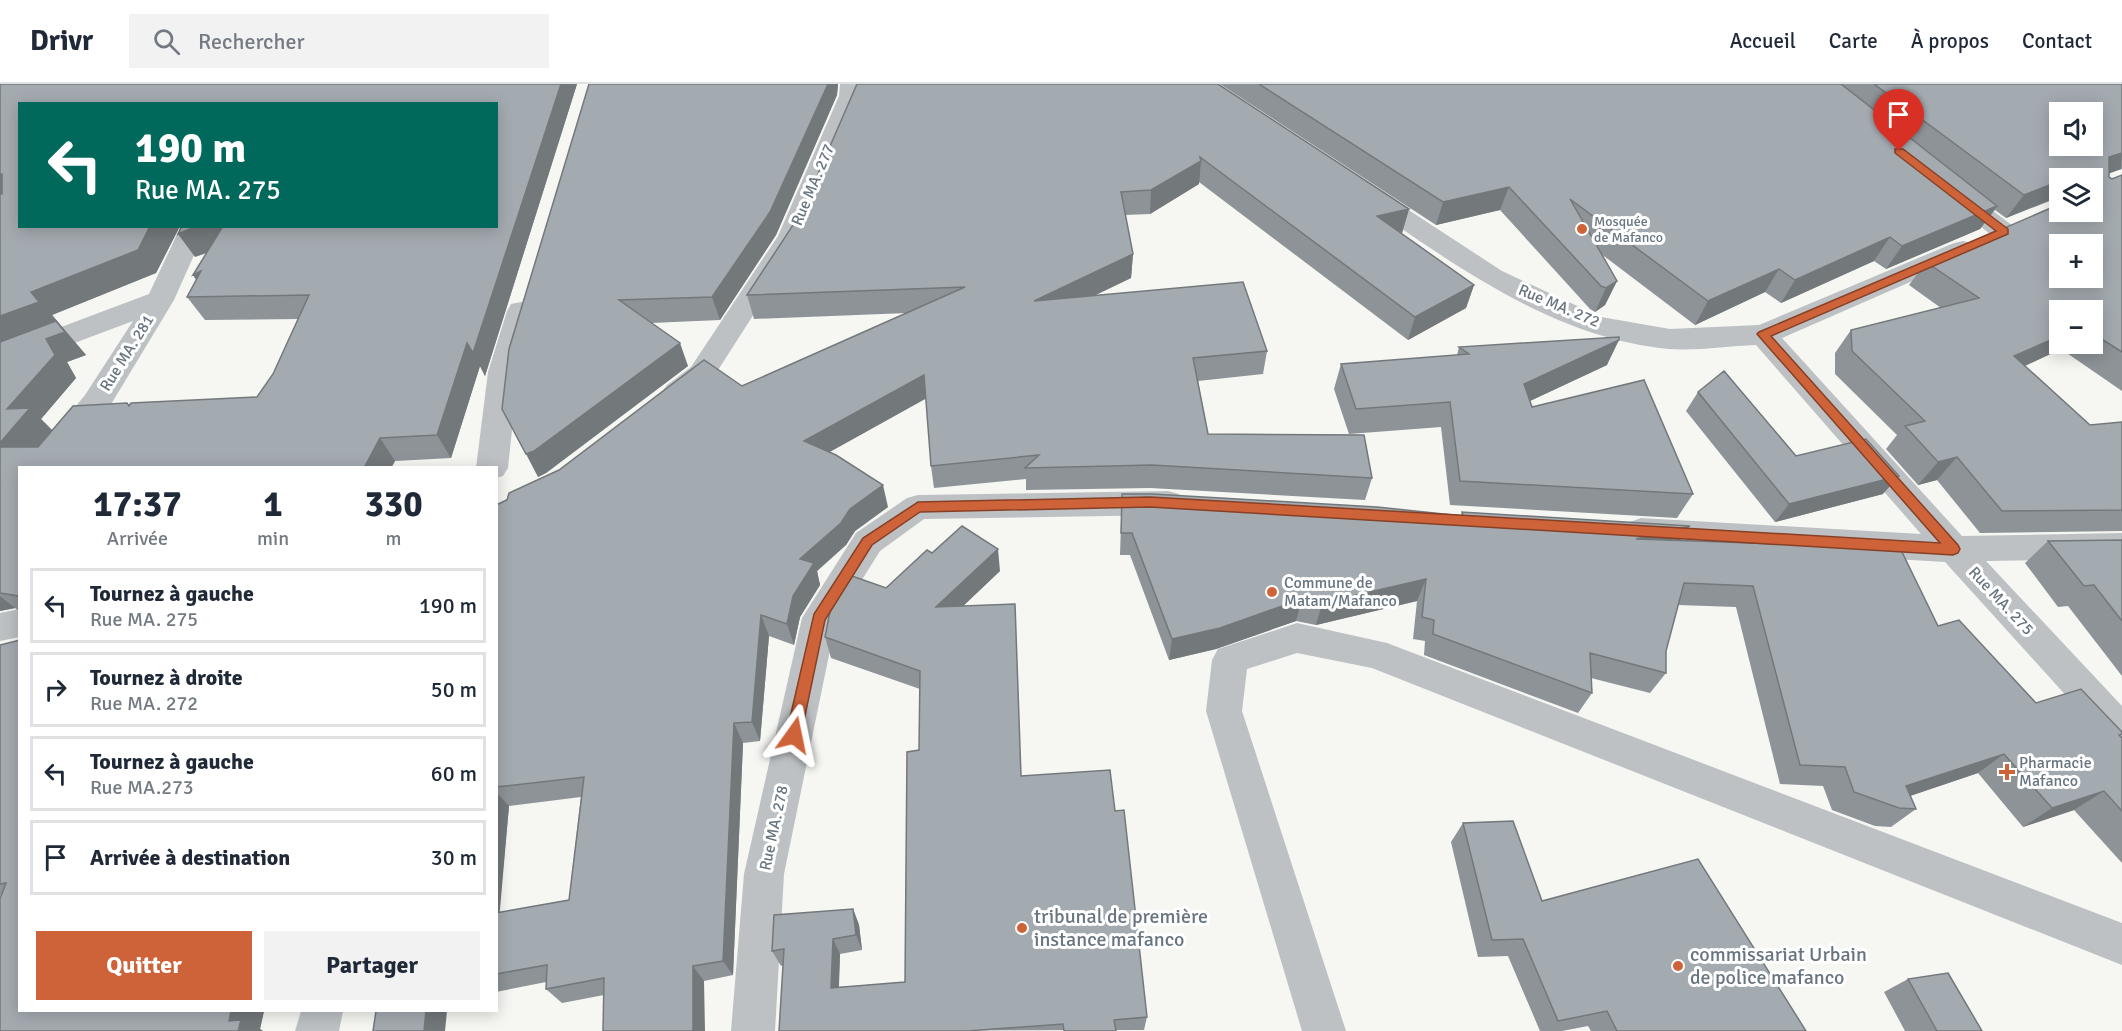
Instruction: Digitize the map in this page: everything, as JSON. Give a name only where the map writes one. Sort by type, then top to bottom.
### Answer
[{"type":"street","name":"Rue MA. 277","points":[[656,408],[701,374],[791,236],[851,96],[851,84]]},
{"type":"street","name":"Rue MA. 272","points":[[1346,180],[1492,277],[1595,325],[1670,339],[1763,334],[2013,228],[1931,176]]},
{"type":"street","name":"Rue MA. 281","points":[[43,466],[96,403],[160,300],[193,228]]},
{"type":"street","points":[[492,466],[503,372],[530,284]]},
{"type":"street","points":[[0,361],[160,300]]},
{"type":"street","name":"Rue MA. 275","points":[[1763,334],[1953,549],[2122,730]]},
{"type":"street","name":"Rue MA. 278","points":[[753,1031],[764,874],[819,618],[867,542],[918,507],[1150,502],[1197,505]]},
{"type":"street","points":[[1611,529],[1953,549],[2122,546]]},
{"type":"street","points":[[0,627],[18,623]]},
{"type":"street","points":[[1324,1031],[1224,711],[1230,660],[1297,638],[1375,654],[2122,944]]},
{"type":"street","points":[[317,1031],[322,1012]]},
{"type":"building","points":[[0,84],[561,84],[473,353],[467,343],[437,435],[380,438],[365,466],[18,466],[18,596],[0,593],[0,447],[38,447],[73,406],[127,403],[129,406],[131,403],[257,397],[273,374],[309,295],[187,297],[201,271],[193,275],[222,228],[498,228],[498,102],[18,102],[18,228],[149,228],[138,250],[31,292],[39,302],[0,316],[2,174],[0,174]]},
{"type":"building","points":[[589,84],[828,84],[770,212],[712,297],[619,300],[680,343],[534,451],[526,454],[502,409],[509,349]]},
{"type":"building","points":[[857,84],[1218,84],[1409,209],[1377,216],[1474,285],[1415,317],[1200,157],[1201,161],[1151,190],[1121,192],[1133,254],[1034,301],[1243,282],[1267,351],[1193,358],[1208,434],[1364,435],[1372,478],[1152,465],[1025,468],[1039,455],[931,466],[924,375],[804,441],[836,455],[883,485],[850,509],[841,523],[800,559],[814,563],[793,596],[787,624],[761,615],[752,722],[734,723],[723,961],[693,966],[693,1031],[603,1031],[604,978],[546,989],[547,965],[498,974],[498,913],[569,900],[584,777],[498,787],[498,504],[507,500],[509,493],[559,470],[704,360],[742,386],[965,287],[747,295],[801,213]]},
{"type":"building","points":[[1259,84],[1841,84],[1997,206],[1902,246],[1890,237],[1795,280],[1779,269],[1708,301],[1570,199],[1617,281],[1606,288],[1601,286],[1509,187],[1443,202]]},
{"type":"building","points":[[1874,84],[2122,84],[2122,153],[2109,157],[2109,177],[2112,179],[2122,175],[2122,352],[2103,340],[2103,300],[2049,300],[2049,341],[2014,356],[2090,425],[2122,422],[2122,510],[2002,511],[1957,457],[1938,462],[1905,426],[1925,421],[1852,351],[1851,330],[1979,298],[1926,262],[2049,209],[2049,222],[2103,222],[2103,168],[2049,168],[2049,185],[2024,195]]},
{"type":"building","points":[[181,228],[192,228],[178,234]]},
{"type":"building","points":[[56,321],[65,332],[46,339],[55,355],[7,409],[30,408],[0,443],[0,342]]},
{"type":"building","points":[[1619,337],[1619,340],[1524,384],[1532,407],[1644,380],[1693,494],[1460,481],[1450,402],[1356,409],[1341,364],[1469,354],[1459,347]]},
{"type":"building","points":[[1724,371],[1796,456],[1866,439],[1899,476],[1789,504],[1698,392]]},
{"type":"building","points":[[1122,494],[1377,507],[1463,516],[1462,512],[1690,526],[1636,539],[1900,548],[1938,626],[1959,620],[2036,703],[2081,689],[2122,732],[2119,735],[2122,738],[2122,811],[2104,791],[2052,808],[2004,754],[1906,786],[1916,809],[1899,808],[1854,792],[1845,767],[1800,765],[1753,586],[1684,583],[1666,651],[1666,673],[1590,653],[1592,693],[1433,634],[1434,620],[1422,617],[1426,579],[1322,603],[1302,599],[1220,628],[1172,639],[1132,533],[1121,533]]},
{"type":"building","points":[[962,526],[998,549],[936,607],[1015,604],[1021,776],[1110,770],[1115,811],[1124,810],[1147,1017],[1114,1020],[1116,1031],[1064,1031],[1063,1024],[967,1031],[779,1031],[784,949],[772,951],[774,915],[853,909],[856,935],[833,939],[831,988],[905,982],[907,752],[919,750],[920,671],[825,637],[832,601],[849,575],[886,588],[927,550],[932,553]]},
{"type":"building","points":[[2122,540],[2122,621],[2094,585],[2084,586],[2048,541]]},
{"type":"building","points":[[18,640],[18,1012],[231,1012],[229,1021],[241,1020],[238,1031],[0,1031],[0,899],[6,883],[0,884],[0,645]]},
{"type":"building","points":[[1513,821],[1542,901],[1698,859],[1806,1031],[1617,1031],[1607,1011],[1558,1021],[1523,939],[1492,940],[1463,823]]},
{"type":"building","points":[[1948,973],[1982,1031],[1937,1031],[1908,979]]},
{"type":"building","points":[[376,1012],[426,1012],[424,1031],[373,1031]]},
{"type":"place","name":"Mosquée de Mafanco","points":[[1582,229]]},
{"type":"place","name":"Commune de Matam/Mafanco","points":[[1272,592]]},
{"type":"place","name":"Pharmacie Mafanco","points":[[2007,772]]},
{"type":"place","name":"tribunal de première instance mafanco","points":[[1022,928]]},
{"type":"place","name":"commissariat Urbain de police mafanco","points":[[1678,966]]},
{"type":"route","points":[[794,735],[819,618],[867,542],[918,507],[1150,502],[1953,549],[1763,334],[2004,232],[1899,151]]}]
